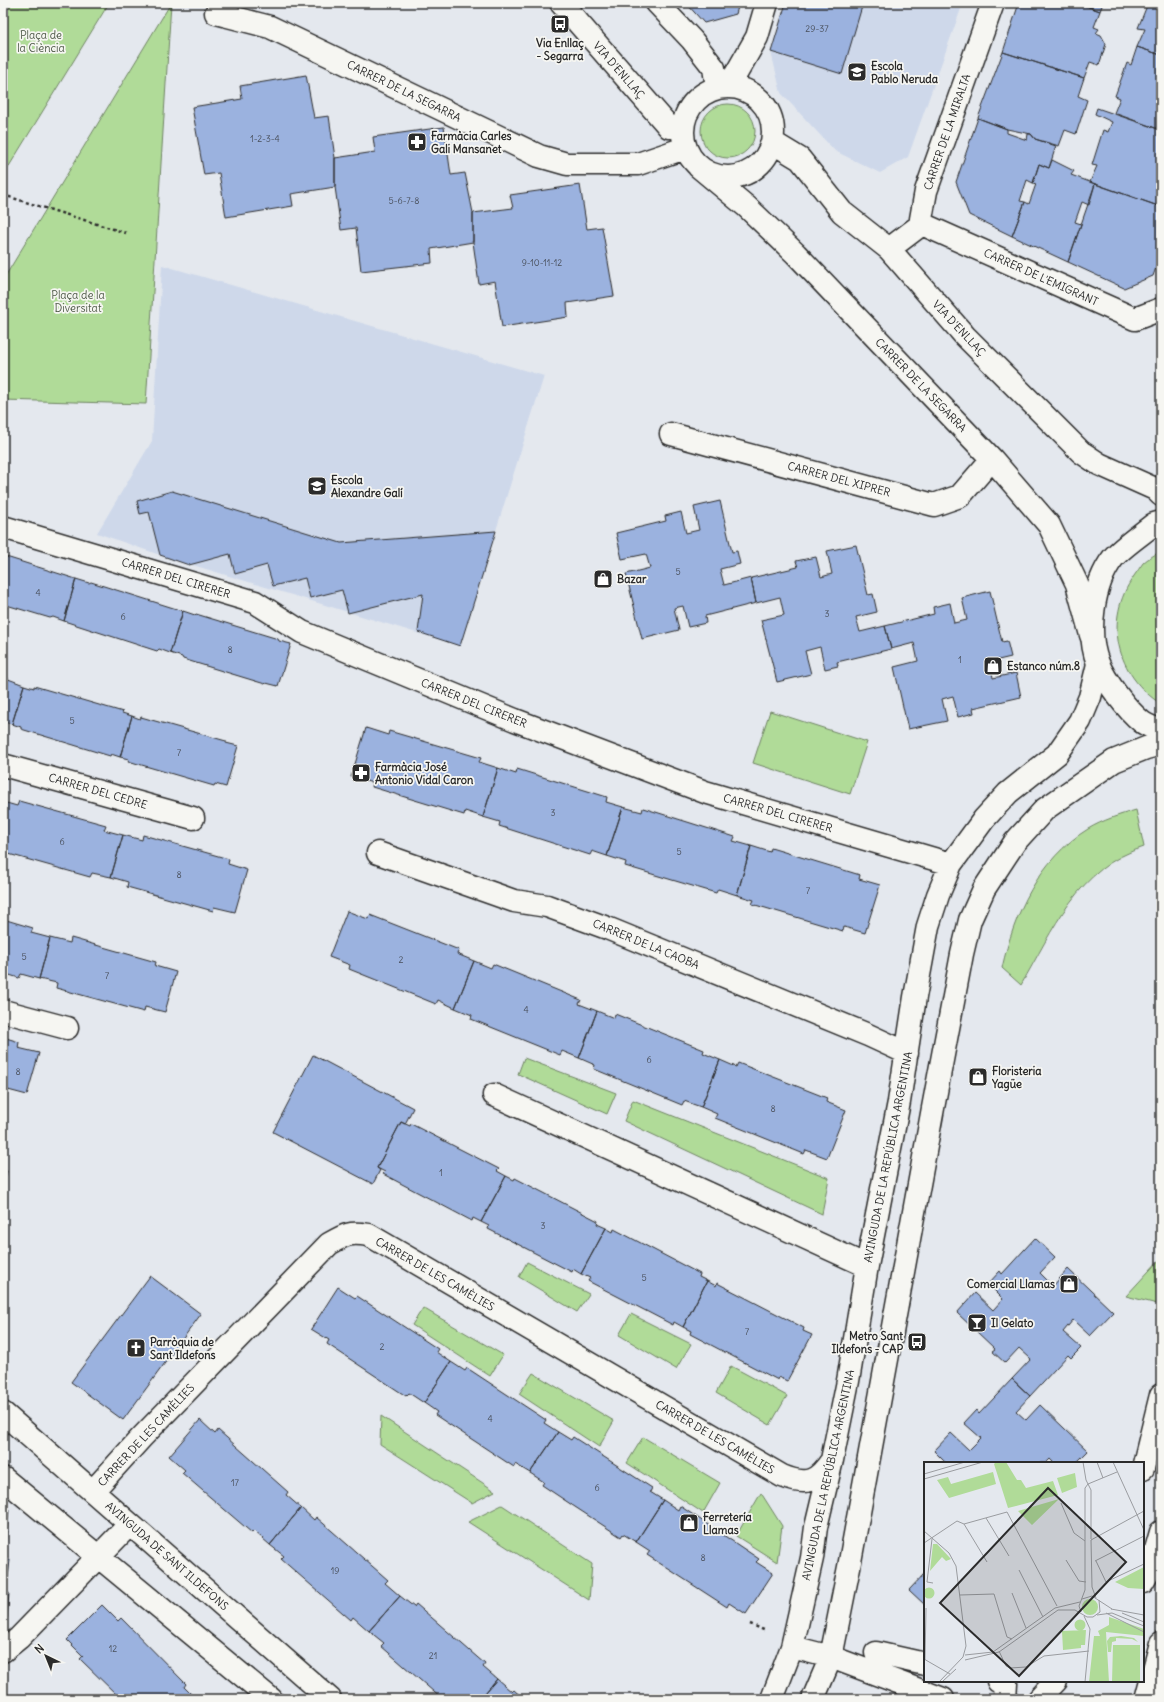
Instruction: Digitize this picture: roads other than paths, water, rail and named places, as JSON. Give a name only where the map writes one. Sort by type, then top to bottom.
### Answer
[{"type":"street","name":"VIA D'ENLLAÇ","points":[[561,3],[669,127],[683,138]]},
{"type":"street","points":[[657,3],[692,40],[714,68],[723,87]]},
{"type":"street","points":[[723,87],[757,38],[767,3]]},
{"type":"street","name":"CARRER DE LA MIRALTA","points":[[922,224],[926,191],[993,3]]},
{"type":"street","name":"CARRER DE LA SEGARRA","points":[[216,13],[270,27],[539,156],[567,164],[638,164],[683,138]]},
{"type":"street","points":[[723,87],[742,88],[754,94],[764,103],[770,115],[773,129],[772,142],[766,156],[756,167],[742,175],[727,177],[712,175],[699,167],[690,159],[683,138],[688,109],[700,95],[723,87]]},
{"type":"street","name":"VIA D'ENLLAÇ","points":[[772,142],[800,159],[842,212],[890,249],[965,336],[1081,452],[1099,464],[1155,489],[1161,495]]},
{"type":"street","name":"CARRER DE LA SEGARRA","points":[[699,167],[747,207],[796,254],[992,459],[1049,525],[1077,584],[1092,638]]},
{"type":"street","points":[[890,249],[922,224]]},
{"type":"street","name":"CARRER DE L'EMIGRANT","points":[[922,224],[1135,319],[1161,309]]},
{"type":"street","name":"CARRER DEL XIPRER","points":[[671,434],[934,505],[960,496],[992,459]]},
{"type":"street","points":[[1161,522],[1154,524],[1114,558],[1101,581],[1094,600],[1092,638],[1098,664],[1120,700],[1142,722],[1161,731]]},
{"type":"street","name":"CARRER DEL CIRERER","points":[[3,527],[255,602],[302,632],[515,720],[705,792],[951,864]]},
{"type":"street","name":"AVINGUDA DE LA REPÚBLICA ARGENTINA","points":[[772,1699],[792,1647],[812,1558],[816,1527],[832,1460],[848,1381],[867,1266],[908,1053],[915,997],[928,926],[938,895],[951,864],[984,819],[1008,793],[1057,754],[1080,721],[1090,697],[1098,664]]},
{"type":"street","points":[[814,1699],[831,1656],[849,1568],[945,1047],[970,920],[984,889],[1015,842],[1044,809],[1114,761],[1146,748],[1161,744]]},
{"type":"street","name":"CARRER DEL CEDRE","points":[[3,765],[193,818]]},
{"type":"street","name":"CARRER DE LA CAOBA","points":[[378,853],[514,901],[547,906],[607,928],[868,1035],[908,1053]]},
{"type":"street","points":[[3,1011],[67,1028]]},
{"type":"street","points":[[494,1095],[867,1266]]},
{"type":"street","name":"CARRER DE LES CAMÈLIES","points":[[93,1491],[141,1438],[329,1244],[345,1234],[357,1233],[369,1235],[782,1476],[799,1482],[806,1482],[820,1476],[832,1460]]},
{"type":"street","points":[[1144,1464],[1161,1395]]},
{"type":"street","name":"AVINGUDA DE SANT ILDEFONS","points":[[3,1413],[330,1699]]},
{"type":"street","points":[[3,1478],[271,1699]]},
{"type":"street","points":[[3,1651],[19,1638],[130,1524]]},
{"type":"street","points":[[1144,1580],[1150,1570],[1161,1532]]},
{"type":"street","points":[[1146,1699],[1161,1643]]},
{"type":"street","points":[[792,1647],[831,1656],[943,1699]]},
{"type":"street","points":[[876,1653],[924,1664]]},
{"type":"street","points":[[1039,1699],[1055,1682]]},
{"type":"place","name":"Via Enllaç - Segarra","points":[[560,24]]},
{"type":"place","name":"Escola Pablo Neruda","points":[[857,72]]},
{"type":"place","name":"Farmàcia Carles Gali Mansanet","points":[[417,142]]},
{"type":"place","name":"Escola Alexandre Galí","points":[[317,486]]},
{"type":"place","name":"Bazar","points":[[603,579]]},
{"type":"place","name":"Estanco núm.8","points":[[993,666]]},
{"type":"place","name":"Farmàcia José Antonio Vidal Caron","points":[[361,773]]},
{"type":"place","name":"Floristeria Yagüe","points":[[978,1077]]},
{"type":"place","name":"Comercial Llamas","points":[[1069,1284]]},
{"type":"place","name":"Il Gelato","points":[[977,1323]]},
{"type":"place","name":"Metro Sant Ildefons - CAP","points":[[917,1342]]},
{"type":"place","name":"Parròquia de Sant Ildefons","points":[[136,1348]]},
{"type":"place","name":"Ferretería Llamas","points":[[689,1523]]},
{"type":"park label","name":"Plaça de la Ciència","points":[[41,41]]},
{"type":"park label","name":"Plaça de la Diversitat","points":[[78,301]]}]
